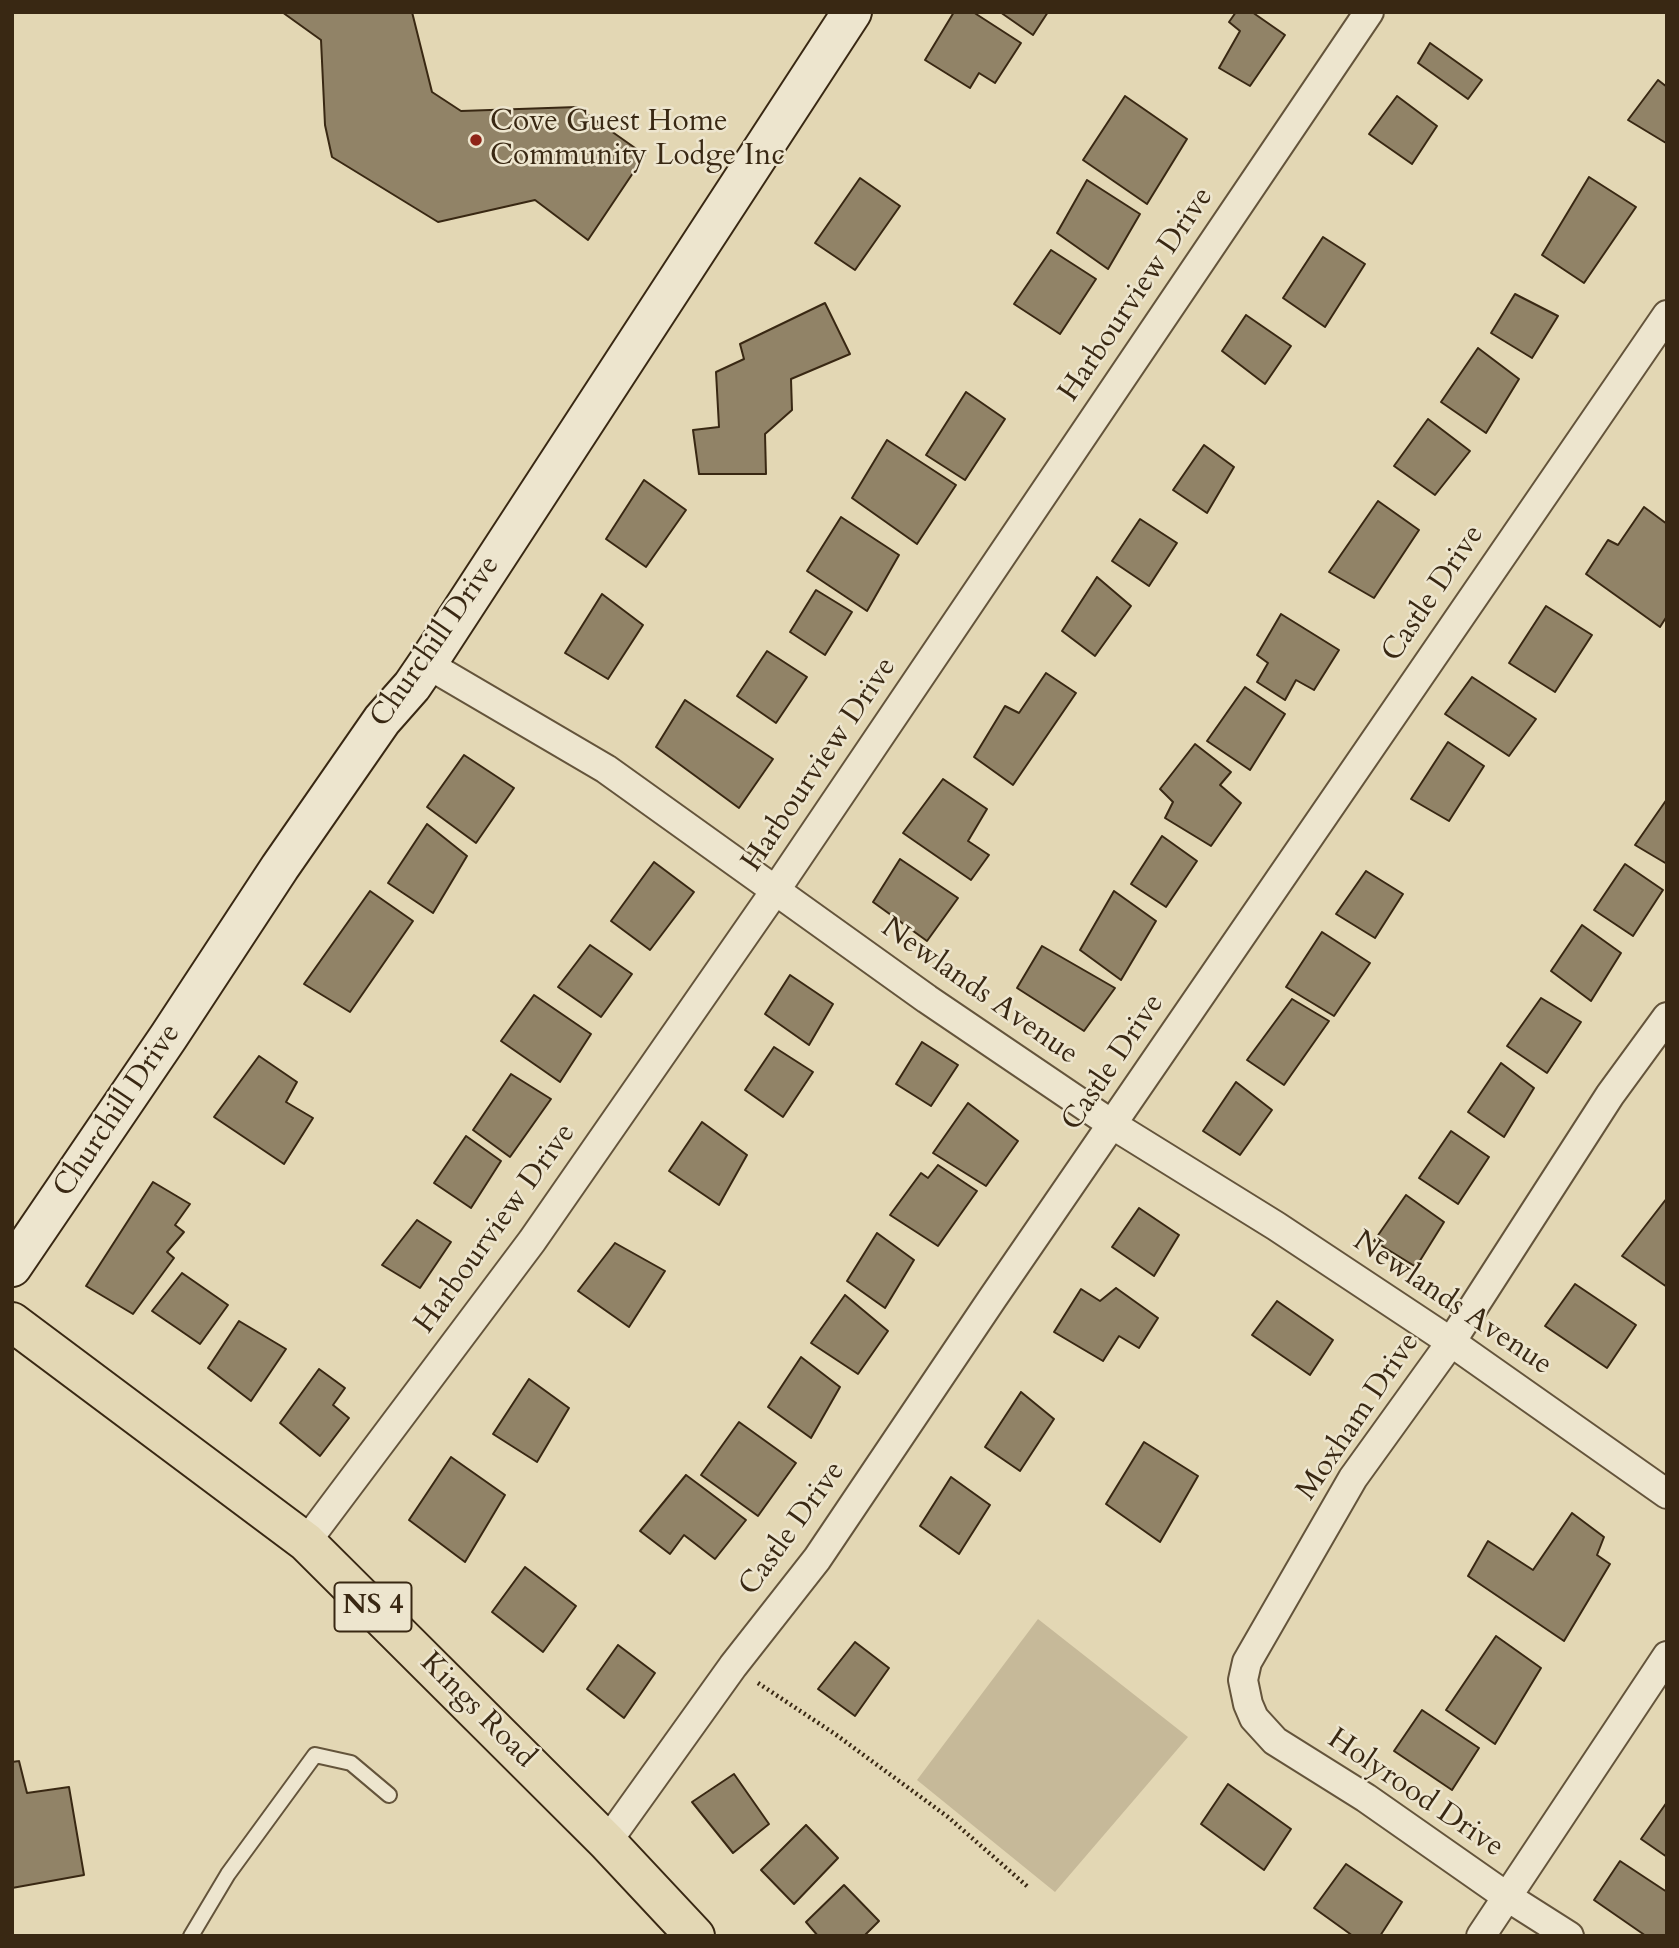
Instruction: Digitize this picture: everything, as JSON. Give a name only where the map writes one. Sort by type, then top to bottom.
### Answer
[{"type":"main road","name":"Kings Road","points":[[12,1322],[306,1542],[607,1842],[695,1936]]},
{"type":"street","name":"Churchill Drive","points":[[12,1267],[148,1068],[280,867],[382,720],[427,664],[852,12]]},
{"type":"street","name":"Harbourview Drive","points":[[306,1542],[532,1241],[775,891],[1369,12]]},
{"type":"street","name":"Castle Drive","points":[[607,1842],[733,1667],[817,1559],[992,1299],[1667,315]]},
{"type":"street","name":"Newlands Avenue","points":[[427,664],[606,769],[928,999],[1113,1125],[1276,1226],[1451,1342],[1667,1494]]},
{"type":"street","name":"Moxham Drive","points":[[1245,1689],[1243,1680],[1247,1662],[1353,1478],[1451,1342],[1610,1095],[1667,1017]]},
{"type":"street","points":[[1481,1936],[1667,1656]]},
{"type":"street","name":"Holyrood Drive","points":[[1245,1689],[1254,1718],[1275,1741],[1366,1798],[1506,1896],[1569,1936]]},
{"type":"lane","points":[[191,1936],[228,1874],[316,1755],[351,1763],[389,1795]]},
{"type":"path","points":[[733,1667],[835,1734],[948,1817],[1028,1887]]},
{"type":"shaded area","points":[[1038,1619],[1188,1737],[1055,1892],[917,1780]]},
{"type":"building","name":"Cove Guest Home Community Lodge Inc","points":[[282,12],[412,12],[432,92],[461,111],[577,107],[645,155],[588,240],[535,200],[438,222],[332,157],[325,125],[321,40]]},
{"type":"building","points":[[954,12],[973,12],[1021,43],[995,83],[979,73],[970,88],[925,60]]},
{"type":"building","points":[[1000,12],[1048,12],[1033,35]]},
{"type":"building","points":[[1236,12],[1252,12],[1285,35],[1250,86],[1219,68],[1240,31],[1229,22]]},
{"type":"building","points":[[1430,43],[1482,80],[1468,99],[1418,63]]},
{"type":"building","points":[[1658,80],[1667,87],[1666,143],[1628,120]]},
{"type":"building","points":[[1125,96],[1187,139],[1147,204],[1083,160]]},
{"type":"building","points":[[1397,96],[1437,126],[1412,164],[1369,134]]},
{"type":"building","points":[[1589,177],[1636,207],[1584,283],[1542,255]]},
{"type":"building","points":[[860,178],[900,206],[855,270],[815,243]]},
{"type":"building","points":[[1087,180],[1140,214],[1108,269],[1057,233]]},
{"type":"building","points":[[1323,237],[1365,264],[1325,327],[1283,298]]},
{"type":"building","points":[[1051,250],[1096,279],[1060,334],[1014,304]]},
{"type":"building","points":[[1515,294],[1558,316],[1532,358],[1491,333]]},
{"type":"building","points":[[825,303],[850,354],[791,379],[792,410],[765,434],[766,474],[699,474],[693,430],[719,427],[716,372],[744,359],[740,344]]},
{"type":"building","points":[[1246,315],[1291,346],[1265,384],[1222,351]]},
{"type":"building","points":[[1478,348],[1519,379],[1486,433],[1441,402]]},
{"type":"building","points":[[966,392],[1005,419],[965,480],[926,455]]},
{"type":"building","points":[[1428,419],[1470,451],[1435,495],[1394,466]]},
{"type":"building","points":[[887,440],[956,485],[917,544],[852,498]]},
{"type":"building","points":[[1204,445],[1234,467],[1207,513],[1173,490]]},
{"type":"building","points":[[644,480],[686,510],[646,567],[606,539]]},
{"type":"building","points":[[1378,501],[1419,530],[1374,598],[1329,572]]},
{"type":"building","points":[[1644,507],[1667,524],[1667,616],[1660,627],[1586,574],[1608,540],[1618,545]]},
{"type":"building","points":[[841,517],[899,555],[867,611],[807,571]]},
{"type":"building","points":[[1140,519],[1177,543],[1149,586],[1112,561]]},
{"type":"building","points":[[1097,577],[1131,606],[1095,656],[1062,631]]},
{"type":"building","points":[[816,590],[852,612],[825,655],[790,632]]},
{"type":"building","points":[[602,594],[643,625],[608,679],[565,653]]},
{"type":"building","points":[[1546,606],[1592,635],[1555,692],[1509,663]]},
{"type":"building","points":[[1281,614],[1339,650],[1314,690],[1296,680],[1285,700],[1257,682],[1268,663],[1257,655]]},
{"type":"building","points":[[767,651],[807,677],[776,723],[737,696]]},
{"type":"building","points":[[1046,673],[1076,693],[1013,785],[974,757],[1005,706],[1019,713]]},
{"type":"building","points":[[1472,677],[1536,719],[1509,756],[1445,714]]},
{"type":"building","points":[[1245,687],[1285,714],[1250,770],[1207,741]]},
{"type":"building","points":[[685,700],[773,759],[739,808],[656,747]]},
{"type":"building","points":[[1448,742],[1484,766],[1449,821],[1411,799]]},
{"type":"building","points":[[1195,744],[1231,772],[1220,785],[1241,803],[1211,846],[1165,818],[1173,802],[1160,789]]},
{"type":"building","points":[[464,755],[514,788],[476,843],[427,807]]},
{"type":"building","points":[[943,779],[987,809],[968,841],[989,855],[971,880],[903,833]]},
{"type":"building","points":[[1667,799],[1667,864],[1635,845]]},
{"type":"building","points":[[427,824],[467,856],[433,913],[388,883]]},
{"type":"building","points":[[1162,836],[1197,861],[1166,907],[1131,884]]},
{"type":"building","points":[[900,859],[958,898],[927,941],[873,902]]},
{"type":"building","points":[[654,862],[694,892],[650,950],[611,921]]},
{"type":"building","points":[[1625,864],[1663,890],[1633,936],[1594,910]]},
{"type":"building","points":[[1366,871],[1403,894],[1375,938],[1336,914]]},
{"type":"building","points":[[370,891],[413,921],[350,1012],[304,984]]},
{"type":"building","points":[[1114,891],[1156,921],[1121,980],[1080,950]]},
{"type":"building","points":[[1582,925],[1621,953],[1591,1001],[1551,971]]},
{"type":"building","points":[[1322,932],[1370,963],[1334,1016],[1286,987]]},
{"type":"building","points":[[590,945],[632,974],[601,1017],[558,987]]},
{"type":"building","points":[[1042,946],[1115,988],[1084,1031],[1017,988]]},
{"type":"building","points":[[790,975],[833,1004],[809,1045],[765,1014]]},
{"type":"building","points":[[534,995],[591,1034],[560,1082],[501,1041]]},
{"type":"building","points":[[1541,998],[1581,1022],[1547,1073],[1507,1046]]},
{"type":"building","points":[[1292,999],[1329,1021],[1284,1085],[1247,1060]]},
{"type":"building","points":[[922,1042],[958,1065],[931,1106],[896,1084]]},
{"type":"building","points":[[774,1047],[813,1072],[783,1117],[745,1090]]},
{"type":"building","points":[[259,1056],[297,1082],[286,1102],[313,1118],[284,1164],[214,1117]]},
{"type":"building","points":[[1501,1063],[1534,1088],[1504,1137],[1468,1112]]},
{"type":"building","points":[[511,1074],[551,1099],[510,1157],[473,1130]]},
{"type":"building","points":[[1236,1082],[1272,1110],[1240,1155],[1203,1131]]},
{"type":"building","points":[[968,1103],[1018,1141],[986,1186],[933,1153]]},
{"type":"building","points":[[702,1122],[747,1155],[719,1205],[669,1171]]},
{"type":"building","points":[[1451,1131],[1489,1157],[1458,1204],[1419,1178]]},
{"type":"building","points":[[466,1136],[501,1161],[471,1208],[434,1183]]},
{"type":"building","points":[[938,1165],[977,1191],[938,1246],[890,1215],[921,1173],[928,1178]]},
{"type":"building","points":[[153,1182],[190,1204],[175,1225],[184,1232],[167,1252],[174,1258],[133,1314],[86,1286]]},
{"type":"building","points":[[1406,1195],[1444,1222],[1416,1267],[1374,1241]]},
{"type":"building","points":[[1667,1198],[1667,1287],[1622,1256]]},
{"type":"building","points":[[1139,1208],[1179,1235],[1154,1276],[1112,1247]]},
{"type":"building","points":[[417,1220],[451,1242],[420,1288],[382,1265]]},
{"type":"building","points":[[877,1233],[914,1260],[885,1308],[847,1281]]},
{"type":"building","points":[[615,1243],[665,1271],[629,1327],[578,1291]]},
{"type":"building","points":[[182,1273],[228,1305],[200,1344],[152,1311]]},
{"type":"building","points":[[1575,1284],[1636,1325],[1607,1368],[1545,1326]]},
{"type":"building","points":[[1116,1288],[1158,1318],[1139,1348],[1119,1336],[1103,1361],[1054,1332],[1081,1289],[1100,1301]]},
{"type":"building","points":[[845,1295],[888,1331],[858,1374],[811,1343]]},
{"type":"building","points":[[1277,1301],[1333,1340],[1310,1375],[1252,1335]]},
{"type":"building","points":[[239,1321],[286,1349],[251,1401],[208,1368]]},
{"type":"building","points":[[801,1357],[840,1387],[811,1438],[768,1407]]},
{"type":"building","points":[[319,1369],[345,1388],[333,1405],[349,1418],[320,1456],[280,1423]]},
{"type":"building","points":[[529,1379],[569,1408],[537,1462],[493,1434]]},
{"type":"building","points":[[1021,1392],[1054,1419],[1020,1471],[985,1447]]},
{"type":"building","points":[[739,1422],[796,1463],[758,1516],[701,1475]]},
{"type":"building","points":[[1144,1442],[1198,1476],[1160,1542],[1106,1504]]},
{"type":"building","points":[[451,1457],[505,1495],[465,1562],[409,1520]]},
{"type":"building","points":[[686,1475],[746,1520],[715,1559],[684,1535],[670,1554],[640,1531]]},
{"type":"building","points":[[951,1477],[990,1505],[959,1554],[920,1526]]},
{"type":"building","points":[[1572,1513],[1604,1537],[1597,1555],[1610,1564],[1564,1641],[1468,1576],[1488,1541],[1533,1570]]},
{"type":"building","points":[[525,1567],[576,1606],[543,1652],[492,1612]]},
{"type":"building","points":[[1496,1636],[1541,1668],[1495,1744],[1446,1710]]},
{"type":"building","points":[[855,1642],[889,1668],[855,1716],[818,1689]]},
{"type":"building","points":[[618,1645],[655,1673],[624,1718],[587,1689]]},
{"type":"building","points":[[1422,1710],[1479,1748],[1452,1790],[1394,1751]]},
{"type":"building","points":[[19,1761],[27,1793],[69,1787],[84,1875],[12,1888],[12,1762]]},
{"type":"building","points":[[734,1774],[769,1824],[733,1853],[692,1802]]},
{"type":"building","points":[[1228,1784],[1291,1829],[1264,1870],[1201,1824]]},
{"type":"building","points":[[1667,1802],[1667,1857],[1641,1839]]},
{"type":"building","points":[[806,1825],[838,1858],[794,1904],[761,1870]]},
{"type":"building","points":[[1620,1861],[1667,1892],[1667,1936],[1646,1936],[1594,1900]]},
{"type":"building","points":[[1346,1864],[1402,1902],[1380,1936],[1353,1936],[1314,1908]]},
{"type":"building","points":[[844,1885],[879,1921],[864,1936],[818,1936],[806,1922]]},
{"type":"place","name":"Cove Guest Home Community Lodge Inc","points":[[476,140]]}]
